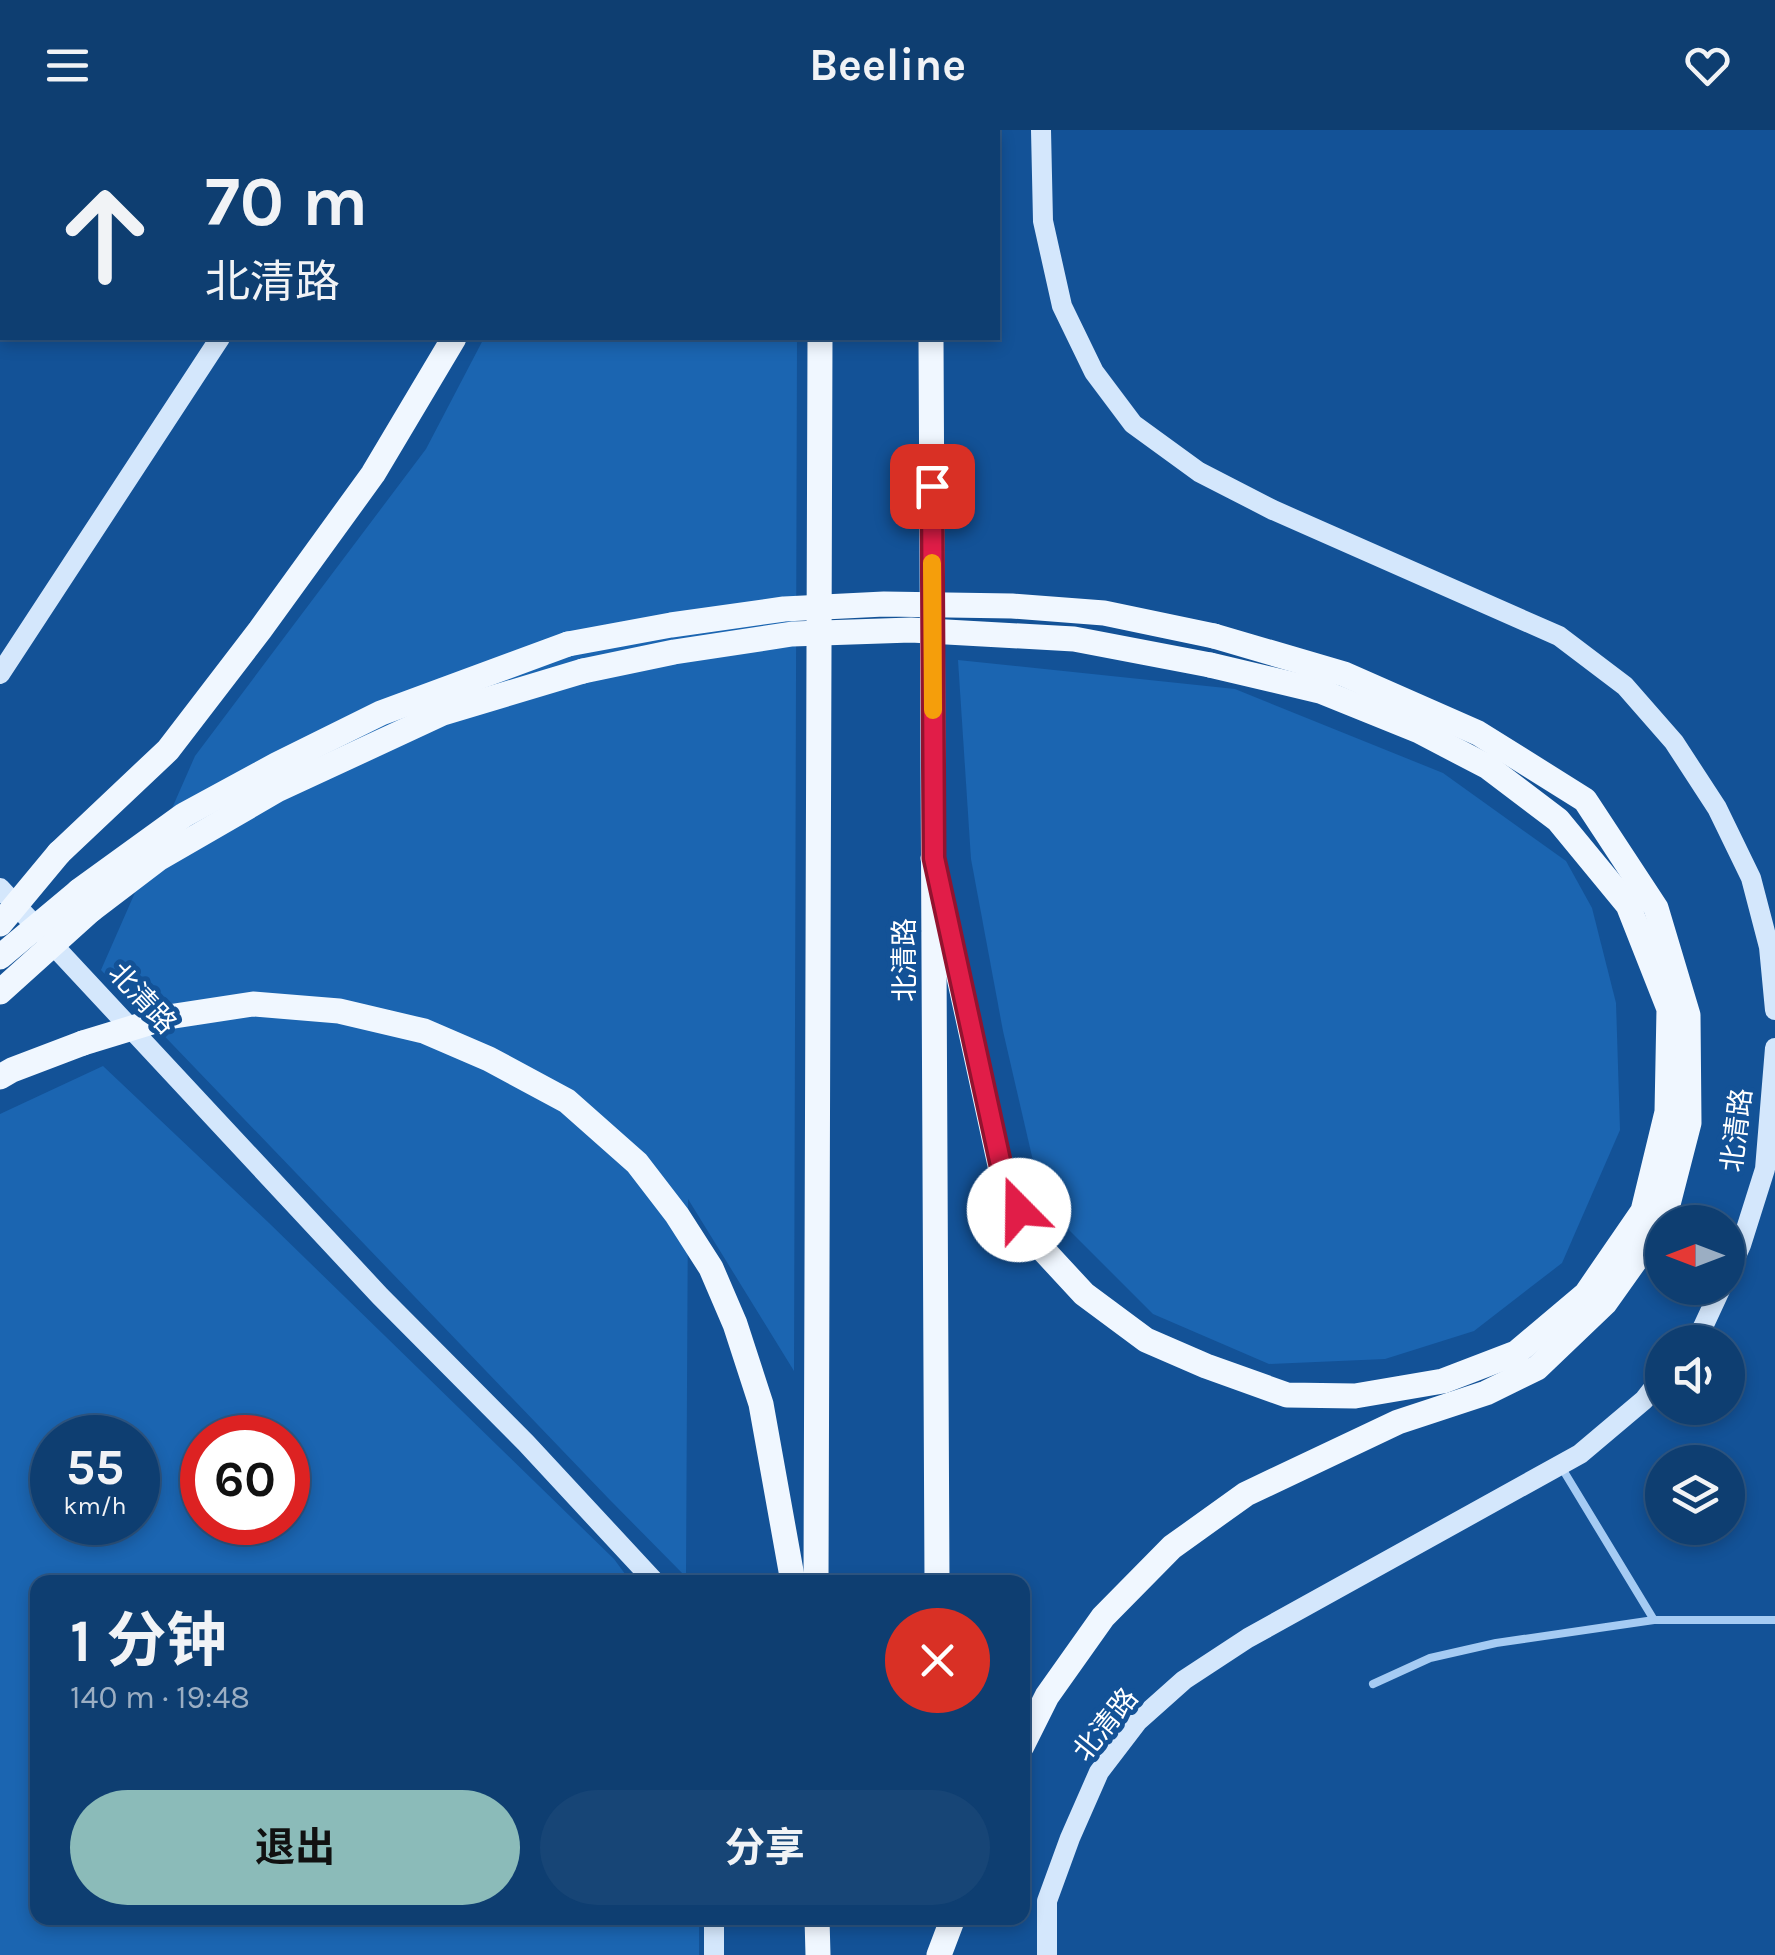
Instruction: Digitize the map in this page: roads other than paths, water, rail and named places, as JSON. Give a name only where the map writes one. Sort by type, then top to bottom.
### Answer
[{"type":"main road","points":[[0,924],[59,853],[168,750],[373,474],[453,340]]},
{"type":"main road","points":[[816,1575],[820,340]]},
{"type":"main road","name":"北清路","points":[[932,340],[937,1575]]},
{"type":"main road","points":[[0,992],[85,901],[184,815],[380,713],[568,644],[671,624],[784,610],[884,604],[1012,606],[1104,613],[1214,636],[1344,674],[1444,718],[1478,734],[1585,800],[1656,908],[1688,1015],[1689,1122],[1664,1220],[1606,1303],[1537,1368],[1486,1393],[1398,1422],[1246,1494],[1172,1547],[1103,1617],[1047,1696],[1030,1730]]},
{"type":"main road","points":[[0,957],[85,901],[278,790],[443,713],[584,671],[792,634],[911,630],[1074,639],[1210,664],[1320,692],[1419,731],[1488,767],[1558,820],[1628,905],[1669,1009],[1666,1112],[1644,1211],[1586,1294],[1516,1353],[1443,1381],[1354,1396],[1287,1395],[1146,1340],[1084,1294],[1034,1240],[1004,1179],[934,858]]},
{"type":"main road","points":[[0,1077],[83,1043],[168,1017],[253,1004],[339,1012],[424,1030],[567,1101],[637,1163],[711,1268],[735,1324],[761,1404],[792,1575]]},
{"type":"main road","points":[[817,1925],[818,1955]]},
{"type":"main road","points":[[938,1925],[939,1955]]},
{"type":"main road","points":[[939,1955],[950,1925]]},
{"type":"street","points":[[1041,130],[1043,221],[1062,306],[1094,372],[1133,424],[1199,472],[1273,510],[1558,636],[1625,686],[1674,742],[1717,808],[1751,878],[1768,947],[1775,1010]]},
{"type":"street","points":[[0,674],[219,340]]},
{"type":"street","name":"北清路","points":[[0,888],[380,1296],[526,1443],[649,1575]]},
{"type":"street","name":"北清路","points":[[1745,1232],[1765,1169],[1775,1048]]},
{"type":"street","name":"北清路","points":[[1047,1955],[1047,1902],[1070,1838],[1100,1772],[1138,1721],[1184,1680],[1248,1638],[1580,1454],[1645,1399]]},
{"type":"street","points":[[714,1925],[714,1955]]},
{"type":"lane","points":[[1560,1465],[1654,1620]]},
{"type":"lane","points":[[1373,1684],[1430,1658],[1496,1644],[1654,1620],[1775,1620]]}]
